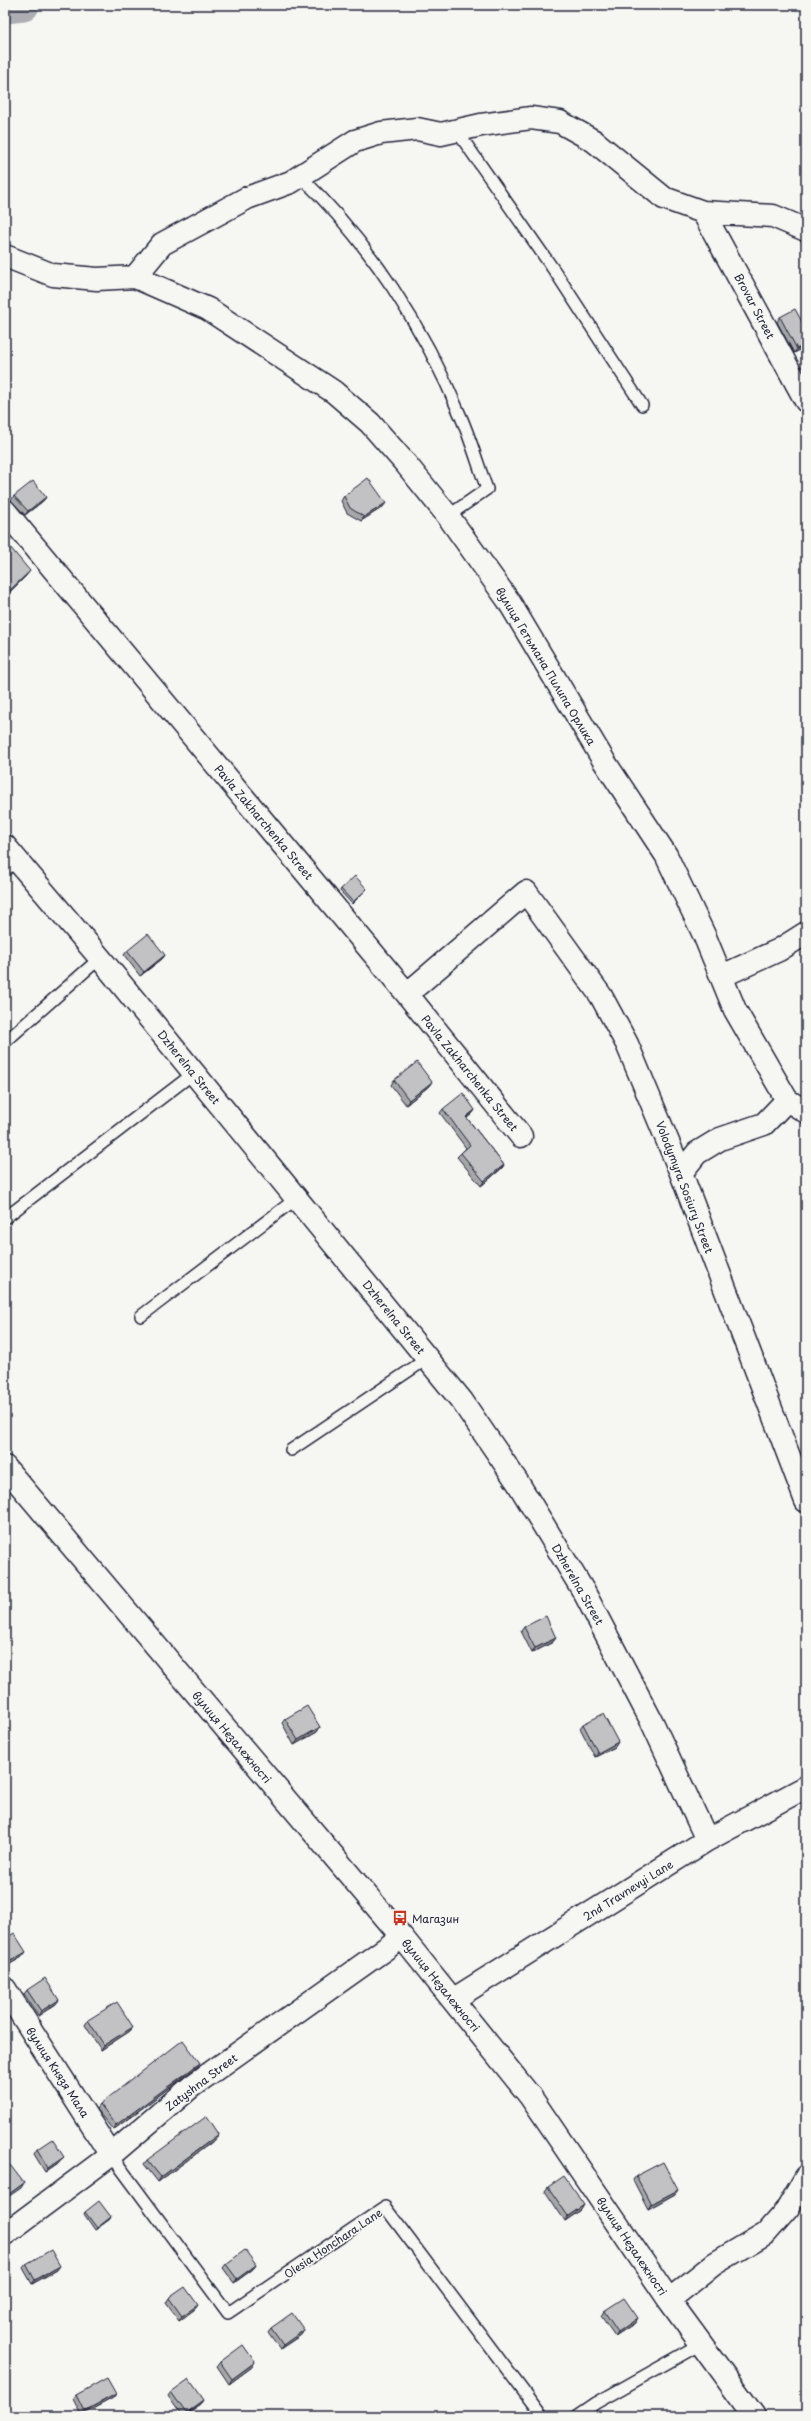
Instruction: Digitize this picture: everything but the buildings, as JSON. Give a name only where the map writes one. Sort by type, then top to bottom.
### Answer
[{"type":"street","points":[[135,277],[162,244],[247,198],[300,176],[354,141],[380,133],[417,129],[442,134],[481,125],[531,118],[560,122],[594,141],[664,198],[703,212],[773,216],[806,230]]},
{"type":"street","name":"Brovar Street","points":[[703,212],[806,401]]},
{"type":"street","name":"вулиця Гетьмана Пилипа Орлика","points":[[5,256],[53,275],[97,279],[135,277],[208,309],[334,392],[370,424],[406,464],[448,516],[508,600],[604,761],[666,855],[722,976],[735,1010],[787,1100],[806,1112]]},
{"type":"street","name":"Pavla Zakharchenka Street","points":[[5,511],[407,994],[521,1136]]},
{"type":"street","name":"Dzherelna Street","points":[[9,859],[100,958],[462,1401],[518,1484],[584,1592],[652,1722],[707,1840]]},
{"type":"street","name":"Volodymyra Sosiury Street","points":[[407,994],[526,892],[604,1003],[627,1044],[681,1173],[806,1501]]},
{"type":"street","points":[[722,976],[778,950],[806,933]]},
{"type":"street","points":[[681,1173],[696,1153],[720,1139],[764,1124],[787,1100]]},
{"type":"street","name":"вулиця Незалежності","points":[[7,1472],[454,1999],[530,2096],[669,2300],[754,2416]]},
{"type":"street","name":"2nd Travnevyi Lane","points":[[454,1999],[707,1840],[806,1788]]},
{"type":"street","name":"Zatyshna Street","points":[[5,2234],[111,2155],[192,2086],[402,1937]]},
{"type":"street","name":"вулиця Князя Мала","points":[[5,1989],[111,2155]]},
{"type":"street","points":[[669,2300],[714,2264],[766,2233],[788,2208],[806,2177]]},
{"type":"lane","points":[[456,131],[558,276],[642,405]]},
{"type":"lane","points":[[300,176],[316,191],[378,265],[409,315],[461,417],[487,488],[448,516]]},
{"type":"lane","points":[[5,1042],[100,958]]},
{"type":"lane","points":[[5,1218],[194,1073]]},
{"type":"lane","points":[[141,1316],[297,1198]]},
{"type":"lane","points":[[291,1450],[428,1358]]},
{"type":"lane","name":"Olesia Honchara Lane","points":[[111,2155],[228,2313],[385,2207],[542,2416]]},
{"type":"lane","points":[[577,2416],[596,2403],[701,2344]]},
{"type":"waterway","points":[[5,7],[23,5]]},
{"type":"place","name":"Магазин","points":[[400,1918]]}]
